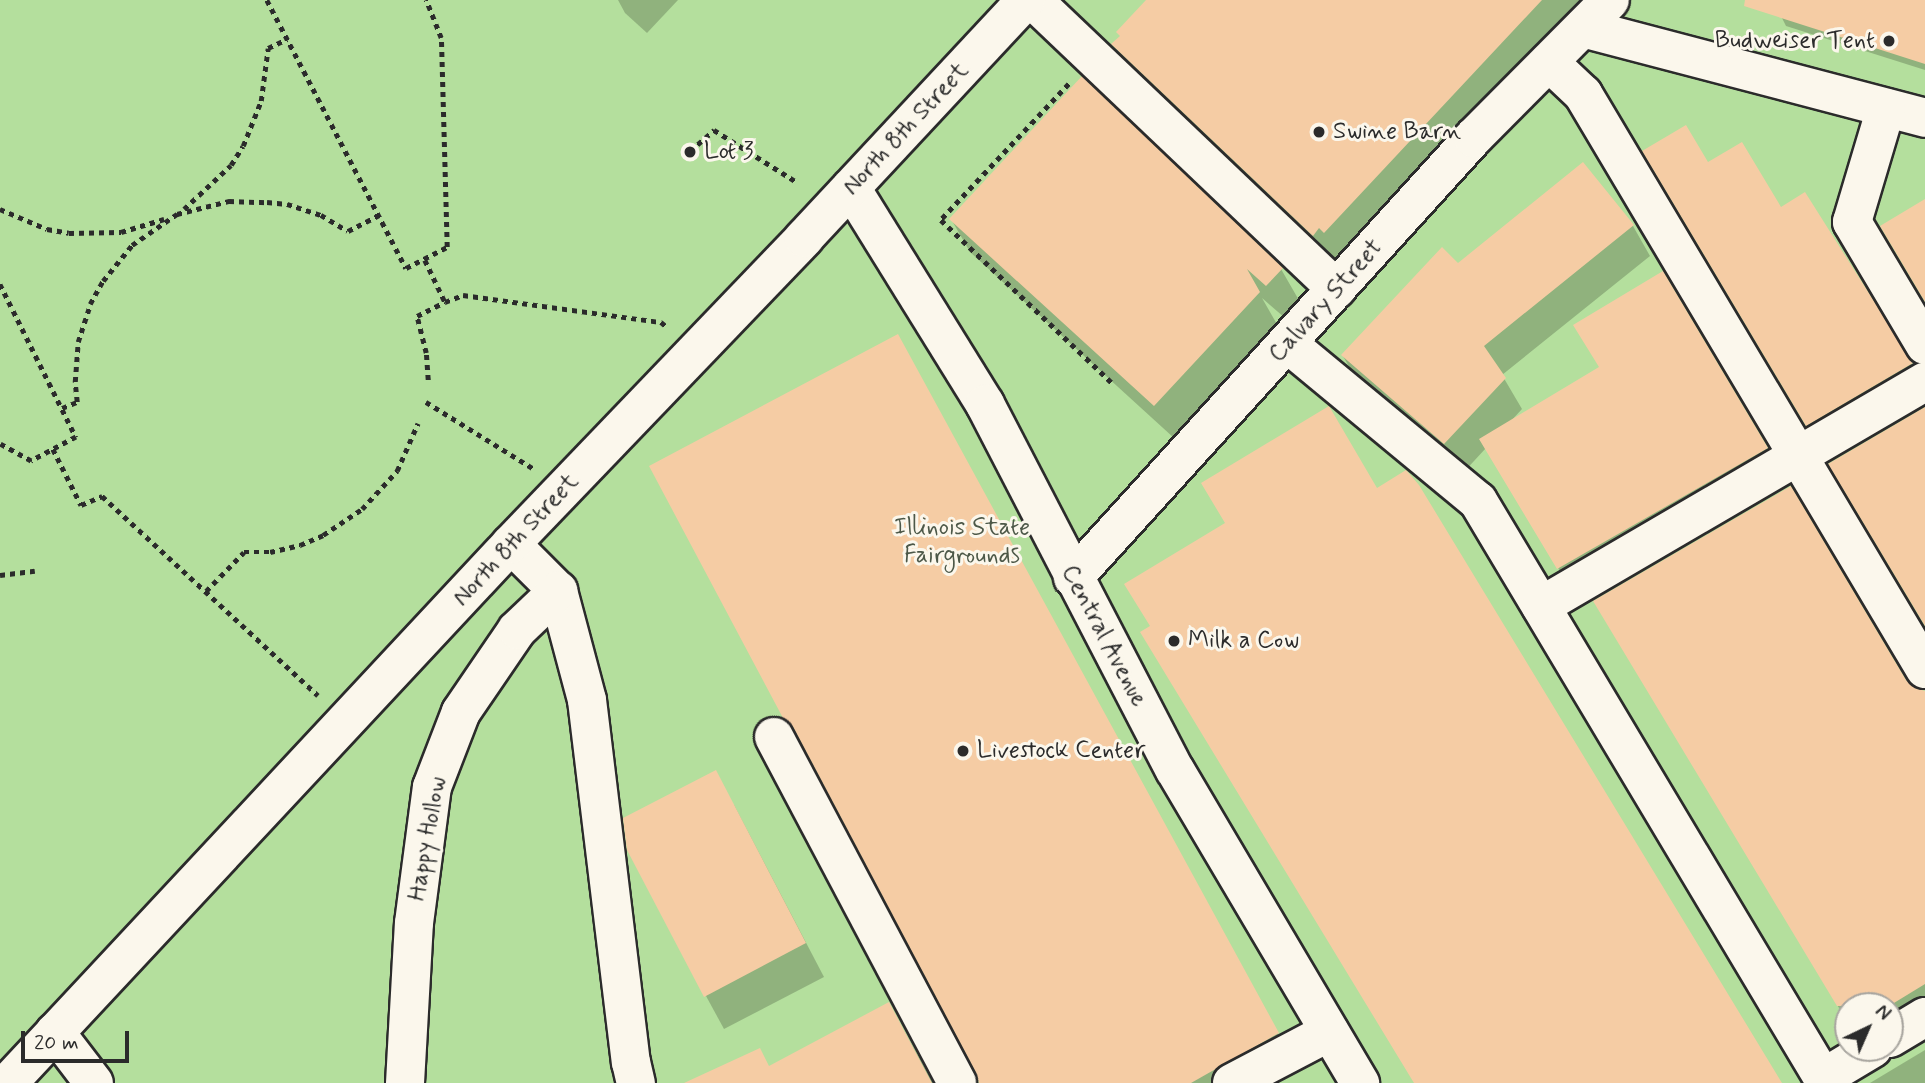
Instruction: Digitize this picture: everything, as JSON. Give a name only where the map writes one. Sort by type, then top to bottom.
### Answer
[{"type":"street","name":"North 8th Street","points":[[8,1083],[511,544],[851,188],[1026,0]]},
{"type":"street","points":[[1033,0],[1338,289]]},
{"type":"street","name":"Calvary Street","points":[[1073,578],[1473,138],[1610,0]]},
{"type":"street","points":[[1583,28],[1925,118]]},
{"type":"street","points":[[1549,62],[1583,94],[1925,669]]},
{"type":"street","points":[[1886,108],[1852,222],[1925,345]]},
{"type":"street","name":"Central Avenue","points":[[851,188],[985,404],[1175,771],[1360,1083]]},
{"type":"street","points":[[1287,344],[1478,501],[1824,1081],[1852,1062]]},
{"type":"street","points":[[1541,607],[1925,382]]},
{"type":"street","points":[[511,544],[558,591],[587,700],[629,1049],[636,1083]]},
{"type":"street","name":"Happy Hollow","points":[[405,1083],[414,923],[432,787],[461,712],[517,630],[558,591]]},
{"type":"street","points":[[774,737],[957,1083]]},
{"type":"street","points":[[1904,1030],[1925,1017]]},
{"type":"street","points":[[55,1032],[94,1083]]},
{"type":"street","points":[[1232,1083],[1329,1032]]},
{"type":"path","points":[[267,0],[406,268],[447,247],[441,38],[426,0]]},
{"type":"path","points":[[62,408],[77,402],[75,382],[78,342],[90,304],[103,281],[132,245],[195,202],[237,156],[261,102],[268,48],[287,39]]},
{"type":"path","points":[[1093,57],[941,220],[1112,383]]},
{"type":"path","points":[[690,151],[714,130],[798,183]]},
{"type":"path","points":[[0,209],[47,229],[69,233],[121,232],[229,201],[287,204],[321,215],[348,231],[379,215]]},
{"type":"path","points":[[425,260],[445,302]]},
{"type":"path","points":[[0,284],[76,437],[32,461],[0,444]]},
{"type":"path","points":[[428,380],[426,353],[417,316],[463,295],[661,322],[675,335]]},
{"type":"path","points":[[426,402],[540,473]]},
{"type":"path","points":[[206,591],[244,552],[270,552],[300,545],[323,535],[362,509],[397,471],[418,422]]},
{"type":"path","points":[[53,449],[80,505],[102,496],[326,703]]},
{"type":"path","points":[[0,575],[35,571]]},
{"type":"green space","name":"Illinois State Fairgrounds","points":[[0,0],[1925,0],[1925,1083],[0,1083]]},
{"type":"building","name":"Swine Barn","points":[[1146,0],[1542,0],[1324,233],[1319,228],[1313,236],[1111,44],[1120,36],[1116,32]]},
{"type":"building","name":"Budweiser Tent","points":[[1745,0],[1925,0],[1925,64],[1744,6]]},
{"type":"building","points":[[1082,76],[1283,268],[1266,286],[1247,269],[1260,292],[1154,406],[949,219]]},
{"type":"building","points":[[1686,125],[1708,162],[1742,142],[1781,207],[1805,192],[1913,363],[1806,426],[1642,151]]},
{"type":"building","points":[[1583,162],[1634,225],[1484,346],[1506,378],[1444,444],[1341,355],[1442,247],[1458,263]]},
{"type":"building","points":[[1925,199],[1925,302],[1880,226]]},
{"type":"building","points":[[1663,271],[1768,448],[1557,569],[1479,439],[1599,367],[1573,325]]},
{"type":"building","name":"Livestock Center","points":[[898,334],[1279,1033],[1191,1083],[979,1083],[793,727],[783,718],[649,466]]},
{"type":"building","points":[[1329,406],[1377,488],[1406,470],[1419,485],[1782,1083],[1414,1083],[1140,632],[1150,626],[1124,584],[1225,523],[1201,483]]},
{"type":"building","points":[[1925,407],[1925,626],[1828,464]]},
{"type":"building","points":[[1791,486],[1906,680],[1915,688],[1925,691],[1925,984],[1904,997],[1904,992],[1834,992],[1834,1001],[1593,601]]},
{"type":"building","points":[[716,770],[806,943],[704,997],[627,850],[623,818]]},
{"type":"building","points":[[889,1002],[932,1083],[684,1083],[760,1048],[769,1066]]},
{"type":"place","name":"Budweiser Tent","points":[[1889,41]]},
{"type":"place","name":"Swine Barn","points":[[1319,132]]},
{"type":"place","name":"Lot 3","points":[[690,152]]},
{"type":"place","name":"Milk a Cow","points":[[1174,641]]},
{"type":"place","name":"Livestock Center","points":[[963,751]]}]
